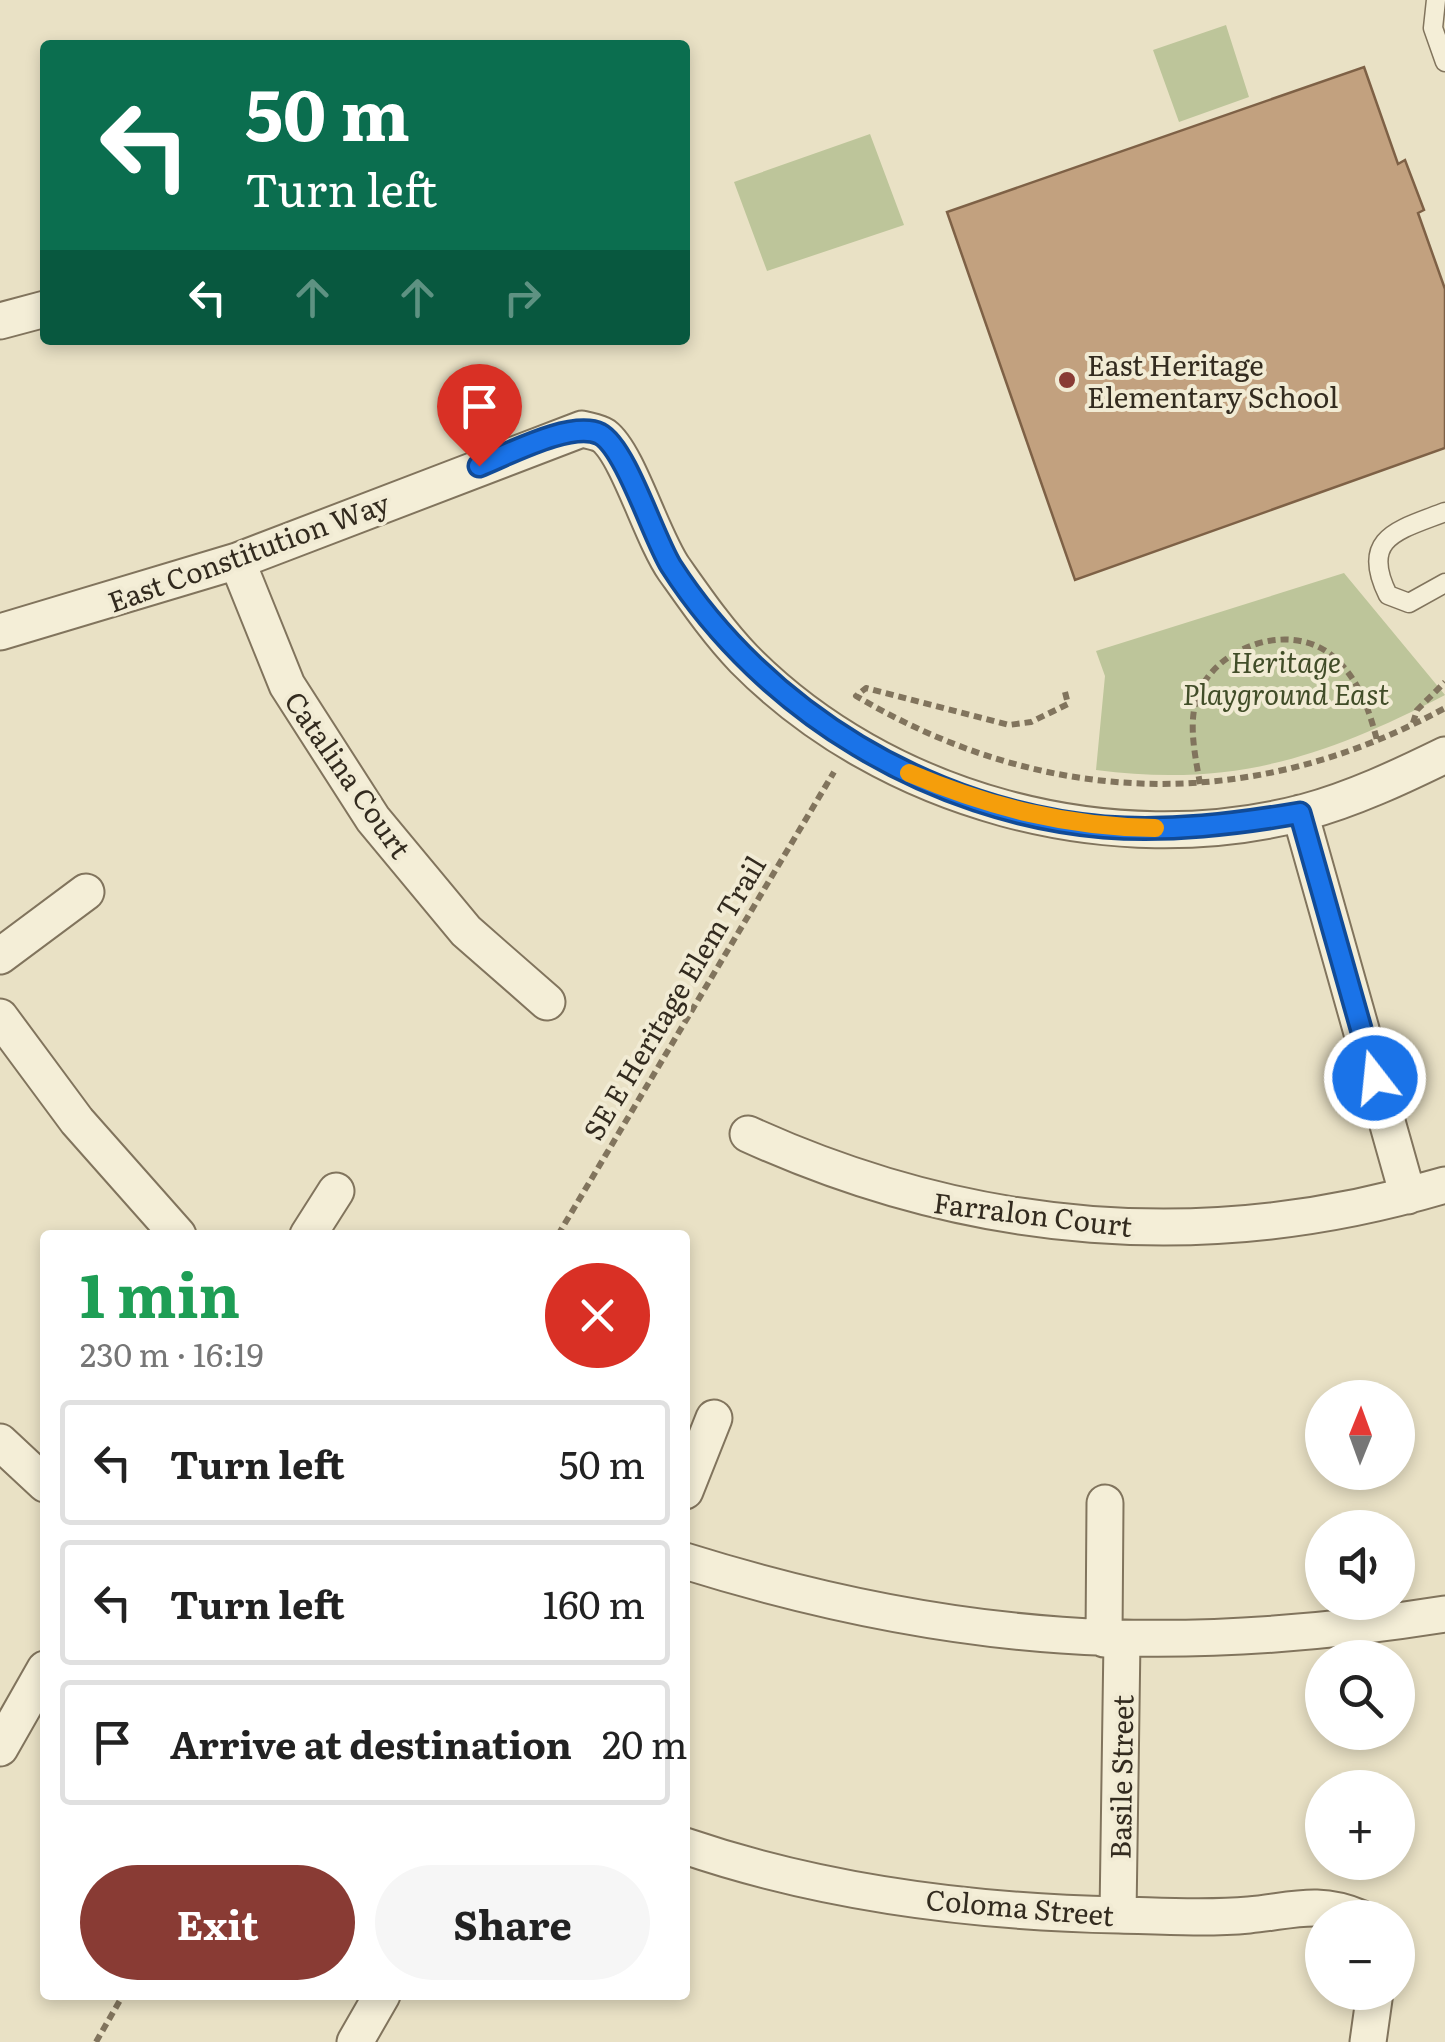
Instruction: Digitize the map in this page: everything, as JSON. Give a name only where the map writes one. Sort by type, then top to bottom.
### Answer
[{"type":"street","points":[[0,321],[40,310]]},
{"type":"street","name":"East Constitution Way","points":[[0,632],[237,560],[582,429],[603,435],[618,452],[670,564],[745,659],[795,702],[880,758],[986,803],[1104,827],[1199,827],[1300,813],[1445,755]]},
{"type":"street","name":"Catalina Court","points":[[237,560],[287,685],[374,819],[466,931],[546,1002]]},
{"type":"street","points":[[1300,813],[1408,1196]]},
{"type":"street","points":[[0,956],[86,892]]},
{"type":"street","points":[[0,1017],[77,1121],[174,1230]]},
{"type":"street","name":"Farralon Court","points":[[748,1134],[828,1170],[923,1199],[1068,1224],[1222,1226],[1284,1220],[1445,1185]]},
{"type":"street","points":[[311,1230],[336,1191]]},
{"type":"street","points":[[690,1478],[714,1418]]},
{"type":"street","points":[[0,1442],[40,1479]]},
{"type":"street","name":"Basile Street","points":[[1105,1503],[1113,1639],[1118,1915]]},
{"type":"street","points":[[690,1562],[817,1600],[935,1624],[1113,1639],[1303,1634],[1445,1614]]},
{"type":"street","points":[[0,1748],[40,1678]]},
{"type":"street","name":"Coloma Street","points":[[690,1848],[727,1861],[880,1894],[1118,1915],[1247,1915],[1305,1907]]},
{"type":"street","points":[[355,2042],[379,2000]]},
{"type":"street","points":[[1368,2042],[1372,2010]]},
{"type":"lane","points":[[1436,0],[1433,28],[1445,62]]},
{"type":"lane","points":[[1445,512],[1393,532],[1379,548],[1377,573],[1388,595],[1409,602],[1445,583]]},
{"type":"path","points":[[1200,784],[1193,744],[1199,693],[1214,668],[1236,652],[1262,642],[1287,640],[1334,656],[1367,703],[1377,740]]},
{"type":"path","points":[[1412,724],[1416,710],[1445,682]]},
{"type":"path","points":[[1065,692],[1068,704],[1030,722],[1009,725],[866,688],[856,696],[962,748],[1056,776],[1134,785],[1200,784],[1304,767],[1377,740],[1445,708]]},
{"type":"path","name":"SE E Heritage Elem Trail","points":[[561,1230],[828,783]]},
{"type":"path","points":[[96,2042],[120,2000]]},
{"type":"green space","points":[[1226,25],[1249,97],[1179,122],[1153,50]]},
{"type":"green space","points":[[870,134],[904,225],[767,271],[734,182]]},
{"type":"green space","name":"Heritage Playground East","points":[[1344,573],[1445,695],[1359,735],[1277,762],[1191,775],[1096,770],[1105,676],[1096,651]]},
{"type":"building","points":[[1364,67],[1398,164],[1405,160],[1424,210],[1418,213],[1445,289],[1445,448],[1075,580],[947,212]]},
{"type":"slow traffic","points":[[909,773],[986,803],[1046,818],[1104,827],[1155,828]]},
{"type":"place","name":"East Heritage Elementary School","points":[[1067,380]]},
{"type":"route","points":[[479,466],[548,438],[582,429],[603,435],[618,452],[640,507],[670,564],[708,617],[745,659],[850,742],[910,774],[986,803],[1104,827],[1199,827],[1300,813],[1375,1078]]}]
